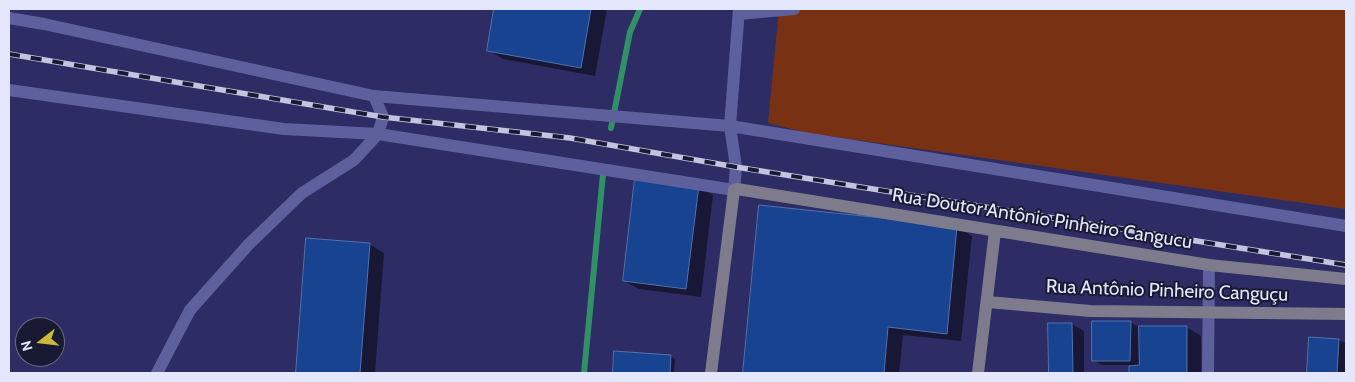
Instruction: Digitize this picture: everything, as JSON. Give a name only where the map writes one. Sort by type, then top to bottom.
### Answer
[{"type":"street","points":[[710,373],[736,167],[730,126],[739,11],[794,9]]},
{"type":"street","points":[[9,18],[374,96],[730,126],[1346,226]]},
{"type":"street","points":[[9,90],[284,129],[378,134],[734,190]]},
{"type":"street","points":[[157,373],[190,310],[249,244],[302,193],[354,160],[378,134],[383,117],[374,96]]},
{"type":"street","name":"Rua Doutor Antônio Pinheiro Cangucu","points":[[734,190],[738,189],[1209,265],[1346,279]]},
{"type":"street","points":[[978,373],[995,231]]},
{"type":"street","points":[[1208,373],[1209,265]]},
{"type":"street","name":"Rua Antônio Pinheiro Canguçu","points":[[988,302],[1090,311],[1346,314]]},
{"type":"shaded area","points":[[779,9],[1346,9],[1346,209],[807,133],[768,123]]},
{"type":"building","points":[[494,9],[591,9],[581,68],[487,51]]},
{"type":"building","points":[[635,178],[699,185],[686,289],[623,281]]},
{"type":"building","points":[[759,205],[957,226],[947,334],[888,327],[884,373],[743,373]]},
{"type":"building","points":[[306,238],[370,243],[360,373],[296,373]]},
{"type":"building","points":[[1092,321],[1131,321],[1130,361],[1092,361]]},
{"type":"building","points":[[1048,323],[1072,323],[1073,373],[1049,373]]},
{"type":"building","points":[[1139,326],[1187,326],[1187,373],[1129,373],[1129,366],[1139,365]]},
{"type":"building","points":[[1309,337],[1339,339],[1337,373],[1307,373]]},
{"type":"building","points":[[614,351],[671,355],[670,373],[613,373]]},
{"type":"waterway","points":[[611,128],[630,32],[640,9]]},
{"type":"waterway","points":[[584,373],[603,174]]},
{"type":"railway","points":[[9,54],[383,117],[570,138],[736,167],[1346,265]]}]
